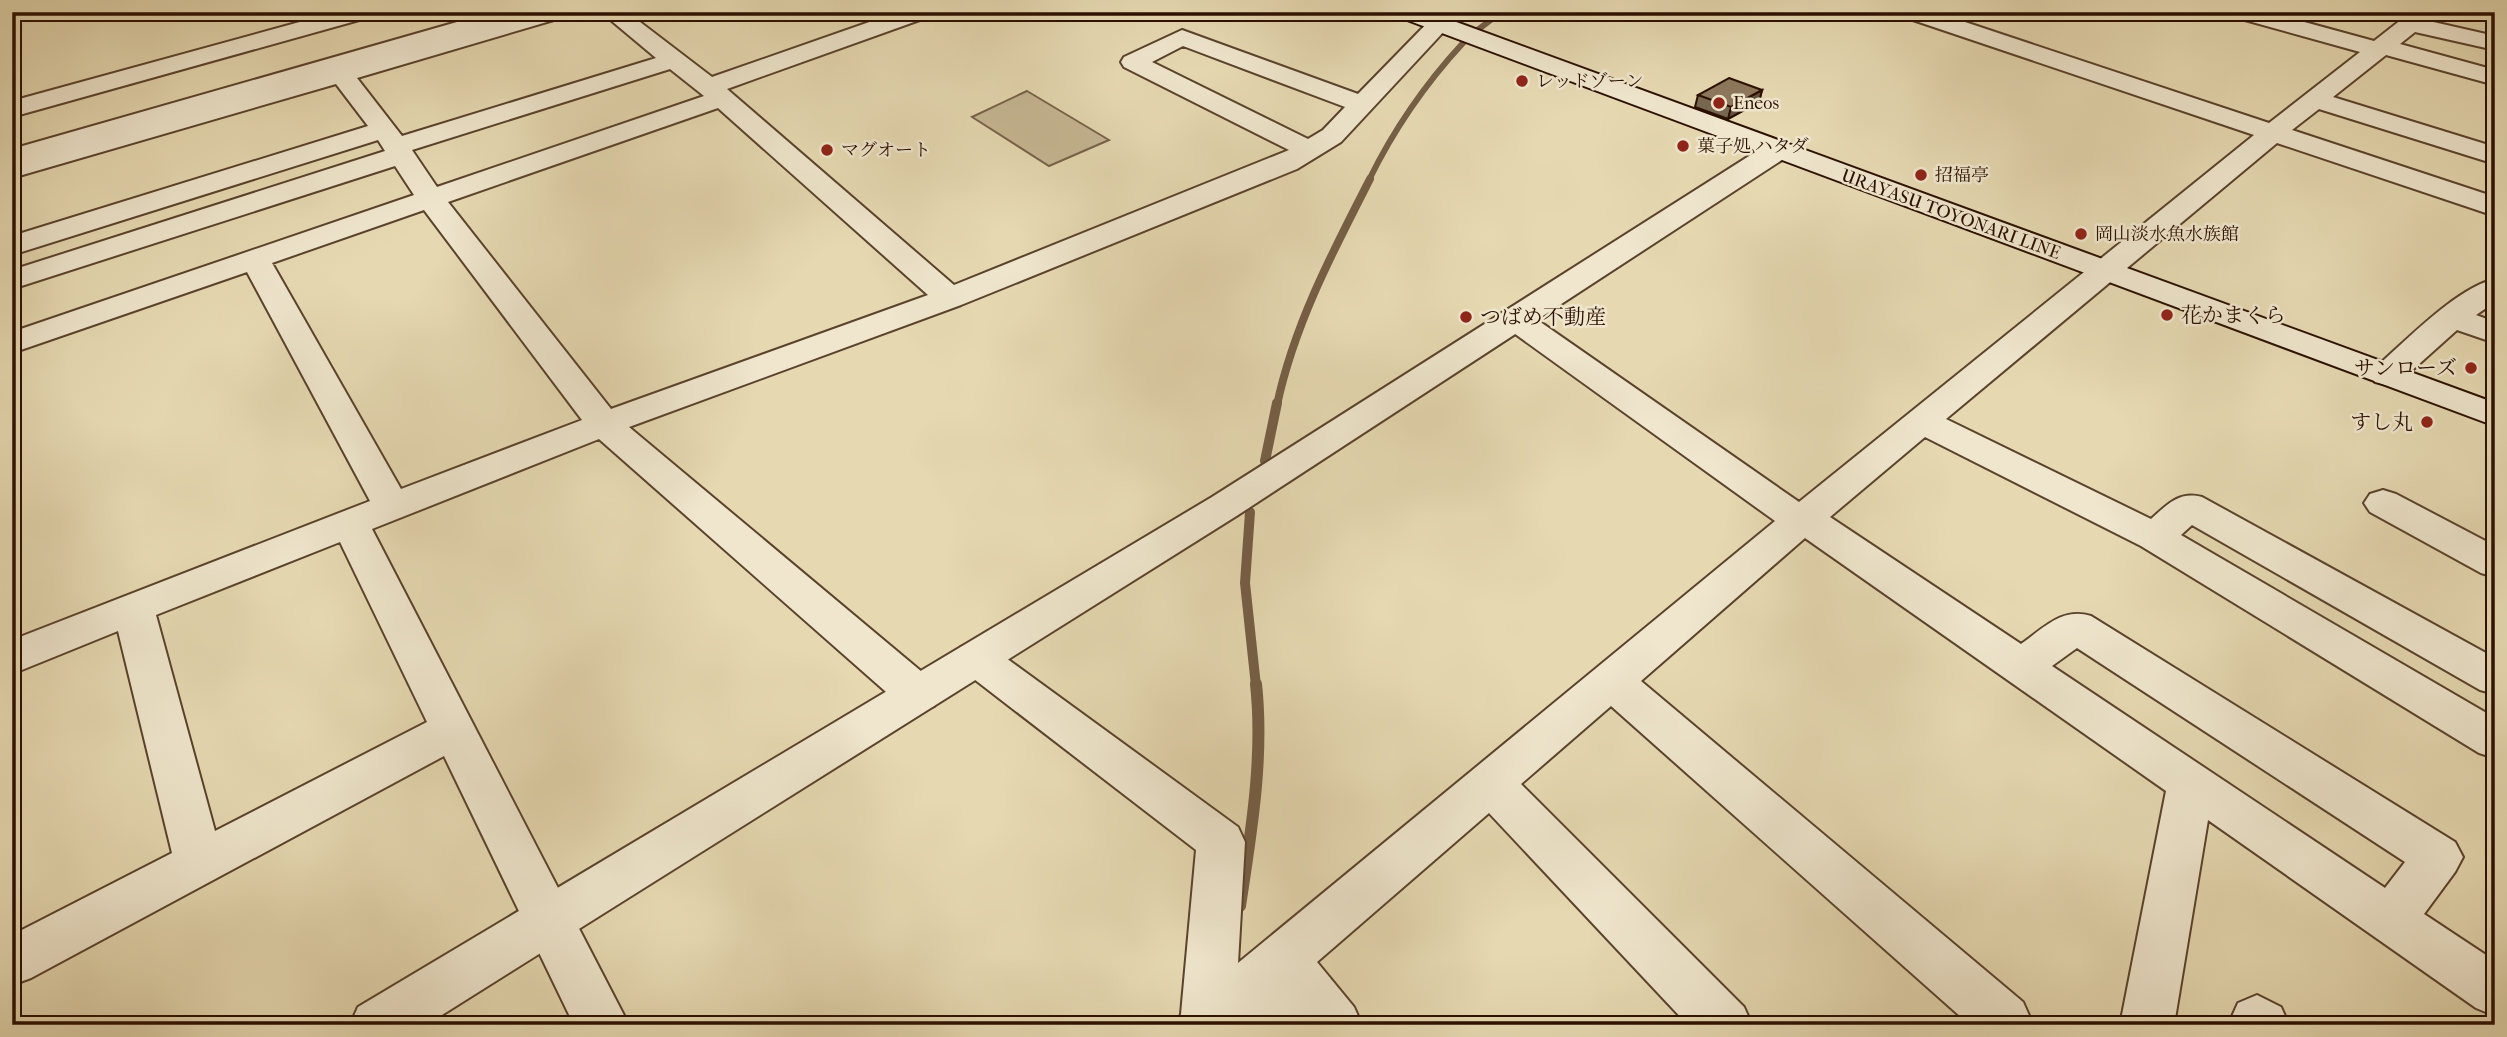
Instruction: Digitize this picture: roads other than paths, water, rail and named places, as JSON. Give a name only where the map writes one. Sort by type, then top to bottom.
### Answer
[{"type":"street","points":[[12,109],[362,12]]},
{"type":"street","points":[[12,158],[518,12]]},
{"type":"street","points":[[12,170],[556,12]]},
{"type":"street","points":[[612,12],[714,93],[950,298]]},
{"type":"street","points":[[12,343],[431,200],[920,12]]},
{"type":"street","name":"URAYASU TOYONARI LINE","points":[[1407,12],[1445,18],[1472,36],[2495,415]]},
{"type":"street","points":[[1912,12],[2495,207]]},
{"type":"street","points":[[2242,12],[2495,78]]},
{"type":"street","points":[[2421,17],[2495,43]]},
{"type":"street","points":[[1206,1023],[1921,421],[2274,132],[2421,17],[2495,28]]},
{"type":"street","points":[[12,658],[604,424],[950,298],[1287,163],[1332,136],[1445,18]]},
{"type":"street","points":[[1307,149],[1133,62],[1182,37],[1363,105]]},
{"type":"street","points":[[12,246],[394,144],[673,60]]},
{"type":"street","points":[[341,75],[394,144],[431,200],[604,424],[918,694]]},
{"type":"street","points":[[2323,93],[2495,135]]},
{"type":"street","points":[[2323,93],[2495,156]]},
{"type":"street","points":[[12,280],[394,144]]},
{"type":"street","points":[[377,1025],[1225,506],[1778,150]]},
{"type":"street","points":[[256,260],[393,506]]},
{"type":"street","points":[[2387,375],[2452,317],[2495,288]]},
{"type":"street","points":[[2452,317],[2495,333]]},
{"type":"street","points":[[1515,319],[1788,512],[1804,518],[2495,991]]},
{"type":"street","points":[[1921,421],[2155,537],[2495,740]]},
{"type":"street","points":[[2383,503],[2495,563]]},
{"type":"street","points":[[2155,537],[2189,506],[2495,678]]},
{"type":"street","points":[[350,523],[602,1025]]},
{"type":"street","points":[[133,608],[200,861]]},
{"type":"street","points":[[2021,666],[2076,627],[2438,857],[2390,920]]},
{"type":"street","points":[[975,658],[1220,842],[1206,1023]]},
{"type":"street","points":[[1613,682],[2004,1020]]},
{"type":"street","points":[[12,961],[455,729]]},
{"type":"street","points":[[2147,1025],[2191,783]]},
{"type":"street","points":[[1491,784],[1725,1025]]},
{"type":"street","points":[[1268,1025],[1282,959]]},
{"type":"street","points":[[1282,959],[1335,1025]]},
{"type":"waterway","points":[[1369,180],[1411,108],[1436,74],[1467,39],[1501,12]]},
{"type":"waterway","points":[[1277,405],[1284,375],[1304,317],[1370,179]]},
{"type":"waterway","points":[[1265,461],[1277,403]]},
{"type":"waterway","points":[[1250,512],[1245,583],[1256,686]]},
{"type":"waterway","points":[[1240,906],[1257,768],[1256,684]]},
{"type":"place","name":"レッドゾーン","points":[[1522,81]]},
{"type":"place","name":"Eneos","points":[[1719,103]]},
{"type":"place","name":"菓子処 ハタダ","points":[[1683,146]]},
{"type":"place","name":"マグオート","points":[[827,150]]},
{"type":"place","name":"招福亭","points":[[1921,175]]},
{"type":"place","name":"岡山淡水魚水族館","points":[[2081,234]]},
{"type":"place","name":"花かまくら","points":[[2167,315]]},
{"type":"place","name":"つばめ不動産","points":[[1466,317]]},
{"type":"place","name":"サンローズ","points":[[2471,368]]},
{"type":"place","name":"すし丸","points":[[2427,422]]}]
